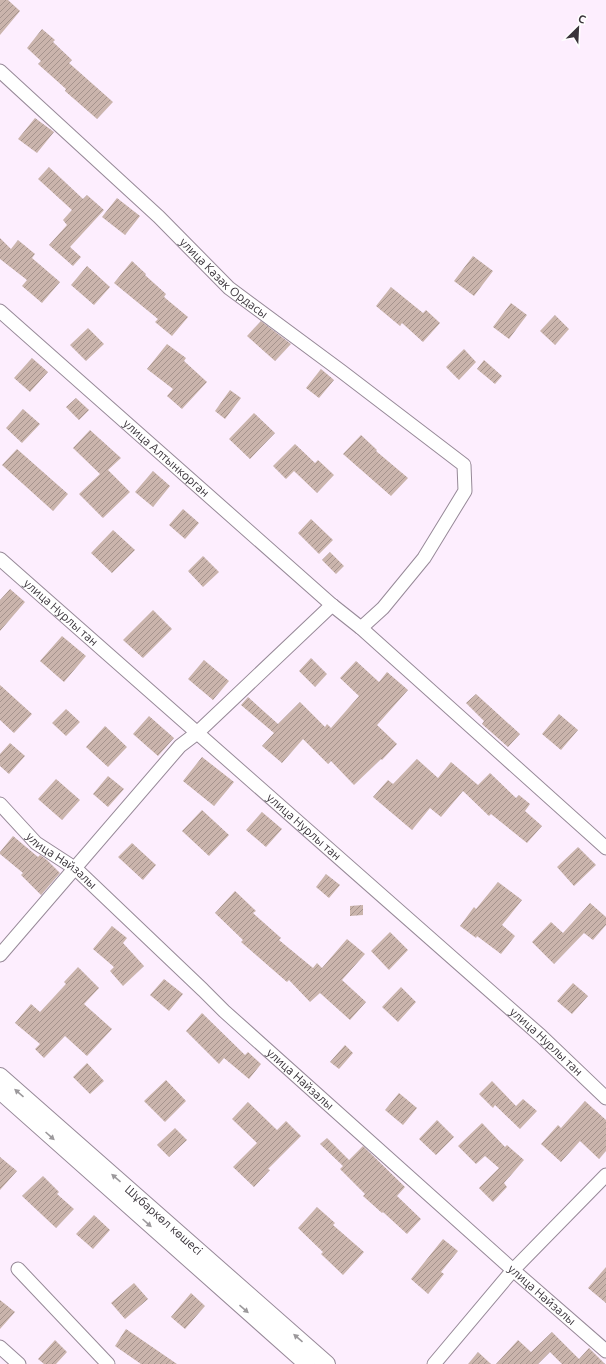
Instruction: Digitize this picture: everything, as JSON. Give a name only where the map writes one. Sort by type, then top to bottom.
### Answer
[{"type":"street","name":"улица Казак Ордасы","points":[[0,71],[159,217],[229,288],[464,465],[465,491],[424,558],[383,608],[361,628]]},
{"type":"street","name":"улица Алтынкорган","points":[[0,311],[332,605],[361,628],[606,848]]},
{"type":"street","name":"улица Нурлы тан","points":[[0,559],[541,1036],[606,1098]]},
{"type":"street","points":[[0,955],[180,746],[197,733],[332,605]]},
{"type":"street","name":"улица Найзалы","points":[[0,804],[36,842],[76,868],[224,1012],[606,1351]]},
{"type":"street","name":"Шұбаркөл көшесі","points":[[0,1076],[328,1364]]},
{"type":"street","name":"Шұбаркөл көшесі","points":[[0,1091],[307,1364]]},
{"type":"street","points":[[434,1364],[513,1270],[606,1175]]},
{"type":"street","points":[[18,1268],[108,1364]]},
{"type":"street","points":[[0,1347],[19,1364]]},
{"type":"building","points":[[0,0],[8,0],[20,11],[0,35]]},
{"type":"building","points":[[42,29],[55,40],[53,42],[72,60],[69,63],[113,102],[97,119],[65,91],[66,89],[38,64],[41,61],[27,48]]},
{"type":"building","points":[[35,118],[54,132],[37,153],[18,139]]},
{"type":"building","points":[[49,167],[83,199],[87,195],[104,210],[70,247],[81,257],[73,266],[49,245],[67,225],[63,220],[72,210],[38,179]]},
{"type":"building","points":[[117,198],[140,216],[125,235],[102,217]]},
{"type":"building","points":[[0,238],[11,249],[18,240],[35,254],[32,258],[60,282],[42,303],[22,286],[27,280],[0,259]]},
{"type":"building","points":[[473,256],[493,271],[474,296],[454,281]]},
{"type":"building","points":[[132,261],[166,294],[164,297],[188,317],[172,336],[155,322],[158,319],[114,283]]},
{"type":"building","points":[[87,266],[110,287],[94,305],[71,285]]},
{"type":"building","points":[[391,287],[423,313],[426,310],[440,323],[423,342],[402,323],[400,326],[376,306]]},
{"type":"building","points":[[511,303],[527,315],[509,339],[493,327]]},
{"type":"building","points":[[555,315],[569,329],[555,345],[540,331]]},
{"type":"building","points":[[261,321],[291,344],[275,361],[247,336]]},
{"type":"building","points":[[88,328],[104,344],[86,361],[70,345]]},
{"type":"building","points":[[167,344],[186,358],[184,361],[207,382],[182,409],[167,396],[173,389],[147,369]]},
{"type":"building","points":[[464,349],[476,362],[459,380],[446,367]]},
{"type":"building","points":[[32,358],[48,372],[30,392],[14,378]]},
{"type":"building","points":[[484,360],[502,376],[495,384],[477,369]]},
{"type":"building","points":[[321,369],[334,380],[319,398],[306,388]]},
{"type":"building","points":[[230,390],[241,398],[225,419],[215,411]]},
{"type":"building","points":[[76,398],[89,410],[79,420],[66,407]]},
{"type":"building","points":[[23,409],[40,424],[22,443],[6,428]]},
{"type":"building","points":[[254,413],[275,433],[250,459],[229,439]]},
{"type":"building","points":[[90,430],[121,458],[108,470],[130,492],[103,518],[79,494],[100,474],[73,448]]},
{"type":"building","points":[[361,435],[377,450],[376,451],[408,478],[391,496],[343,454]]},
{"type":"building","points":[[295,444],[315,463],[318,460],[334,475],[317,493],[294,471],[286,479],[273,466]]},
{"type":"building","points":[[17,449],[68,494],[53,511],[2,465]]},
{"type":"building","points":[[153,471],[170,486],[153,507],[135,492]]},
{"type":"building","points":[[183,509],[199,523],[185,539],[169,525]]},
{"type":"building","points":[[311,519],[333,540],[319,554],[298,533]]},
{"type":"building","points":[[113,530],[135,550],[112,573],[91,553]]},
{"type":"building","points":[[330,552],[344,566],[336,574],[322,560]]},
{"type":"building","points":[[203,556],[219,572],[203,587],[188,571]]},
{"type":"building","points":[[10,589],[25,602],[0,631],[0,600]]},
{"type":"building","points":[[153,610],[172,629],[143,658],[123,640]]},
{"type":"building","points":[[62,636],[86,656],[64,682],[40,661]]},
{"type":"building","points":[[311,658],[327,674],[315,687],[299,671]]},
{"type":"building","points":[[204,660],[229,681],[213,700],[188,679]]},
{"type":"building","points":[[356,661],[379,682],[387,672],[408,690],[377,725],[397,744],[382,760],[381,759],[354,785],[331,761],[328,764],[303,739],[282,763],[262,746],[274,733],[241,705],[248,697],[278,724],[300,702],[325,727],[327,724],[331,728],[359,696],[340,678]]},
{"type":"building","points":[[0,685],[32,714],[14,733],[0,720]]},
{"type":"building","points":[[476,694],[520,734],[508,747],[482,724],[484,721],[466,703]]},
{"type":"building","points":[[66,709],[80,722],[66,736],[52,723]]},
{"type":"building","points":[[559,714],[578,730],[561,750],[542,734]]},
{"type":"building","points":[[149,716],[174,738],[158,756],[133,734]]},
{"type":"building","points":[[105,726],[127,747],[108,767],[86,747]]},
{"type":"building","points":[[10,743],[25,756],[9,774],[0,766],[0,754]]},
{"type":"building","points":[[202,757],[234,782],[214,806],[183,781]]},
{"type":"building","points":[[417,759],[438,778],[451,762],[478,785],[490,773],[516,798],[519,795],[530,804],[525,811],[542,826],[527,843],[491,814],[489,816],[463,791],[441,817],[430,808],[412,830],[373,797],[388,780],[393,784]]},
{"type":"building","points":[[108,776],[124,789],[108,807],[93,794]]},
{"type":"building","points":[[56,779],[80,800],[62,820],[38,799]]},
{"type":"building","points":[[202,810],[229,835],[209,856],[182,831]]},
{"type":"building","points":[[262,812],[282,829],[266,847],[246,830]]},
{"type":"building","points":[[13,836],[38,857],[40,855],[47,860],[60,873],[41,895],[21,875],[23,873],[0,854]]},
{"type":"building","points":[[132,843],[156,865],[143,880],[118,857]]},
{"type":"building","points":[[578,847],[596,865],[574,886],[557,867]]},
{"type":"building","points":[[326,874],[340,885],[329,898],[316,887]]},
{"type":"building","points":[[498,882],[522,900],[502,925],[515,936],[501,954],[477,936],[476,938],[460,926],[474,907],[476,909]]},
{"type":"building","points":[[235,891],[256,911],[253,913],[281,938],[279,940],[313,968],[317,963],[322,968],[347,939],[365,954],[342,980],[366,1002],[350,1020],[320,993],[310,1002],[289,980],[287,982],[241,942],[243,940],[215,913]]},
{"type":"building","points":[[590,903],[606,917],[606,925],[593,940],[584,933],[554,964],[532,942],[551,922],[563,933]]},
{"type":"building","points":[[363,905],[363,915],[350,916],[350,906]]},
{"type":"building","points":[[112,926],[127,938],[123,943],[144,966],[123,986],[110,971],[114,967],[93,949]]},
{"type":"building","points":[[390,932],[408,950],[389,970],[371,951]]},
{"type":"building","points":[[78,967],[99,988],[84,1004],[112,1029],[87,1056],[65,1036],[44,1058],[35,1049],[40,1044],[15,1023],[31,1004],[40,1012],[66,984],[64,982]]},
{"type":"building","points":[[164,979],[183,994],[169,1011],[150,995]]},
{"type":"building","points":[[573,983],[588,996],[572,1014],[557,1001]]},
{"type":"building","points":[[401,987],[416,1002],[398,1022],[382,1007]]},
{"type":"building","points":[[202,1013],[245,1055],[248,1052],[261,1064],[249,1079],[224,1058],[219,1064],[186,1031]]},
{"type":"building","points":[[345,1045],[353,1053],[339,1069],[330,1062]]},
{"type":"building","points":[[87,1063],[104,1081],[90,1094],[73,1077]]},
{"type":"building","points":[[166,1080],[186,1101],[165,1122],[144,1101]]},
{"type":"building","points":[[492,1081],[516,1106],[523,1099],[537,1111],[520,1129],[495,1105],[493,1108],[479,1094]]},
{"type":"building","points":[[399,1093],[417,1108],[403,1125],[385,1110]]},
{"type":"building","points":[[585,1101],[606,1120],[606,1151],[599,1159],[580,1141],[561,1162],[541,1144],[558,1125],[561,1128]]},
{"type":"building","points":[[248,1102],[277,1130],[286,1121],[301,1136],[268,1169],[270,1170],[254,1187],[233,1167],[257,1143],[232,1119]]},
{"type":"building","points":[[437,1120],[454,1137],[436,1155],[419,1139]]},
{"type":"building","points":[[482,1123],[505,1147],[507,1145],[524,1160],[504,1183],[507,1187],[493,1202],[479,1188],[499,1168],[485,1156],[476,1164],[458,1146]]},
{"type":"building","points":[[175,1128],[187,1140],[169,1157],[157,1145]]},
{"type":"building","points":[[327,1138],[349,1160],[363,1146],[405,1187],[397,1196],[421,1219],[407,1234],[363,1196],[365,1194],[340,1169],[343,1166],[320,1144]]},
{"type":"building","points":[[0,1157],[17,1171],[0,1190]]},
{"type":"building","points":[[43,1176],[59,1192],[57,1194],[74,1209],[56,1228],[22,1196]]},
{"type":"building","points":[[317,1207],[335,1223],[333,1225],[364,1252],[343,1275],[321,1254],[323,1252],[298,1228]]},
{"type":"building","points":[[94,1215],[110,1230],[93,1249],[76,1234]]},
{"type":"building","points":[[443,1239],[458,1251],[441,1272],[444,1274],[428,1294],[411,1279]]},
{"type":"building","points":[[606,1267],[606,1303],[588,1288]]},
{"type":"building","points":[[134,1283],[148,1299],[125,1319],[111,1303]]},
{"type":"building","points":[[191,1293],[205,1306],[185,1329],[171,1317]]},
{"type":"building","points":[[0,1300],[15,1312],[0,1329]]},
{"type":"building","points":[[126,1329],[177,1364],[141,1364],[115,1346]]},
{"type":"building","points":[[552,1332],[579,1359],[589,1348],[605,1364],[562,1364],[550,1352],[538,1364],[496,1364],[518,1340],[531,1352]]},
{"type":"building","points":[[55,1340],[67,1352],[56,1364],[44,1364],[38,1359]]},
{"type":"building","points":[[478,1352],[491,1364],[468,1364]]}]
